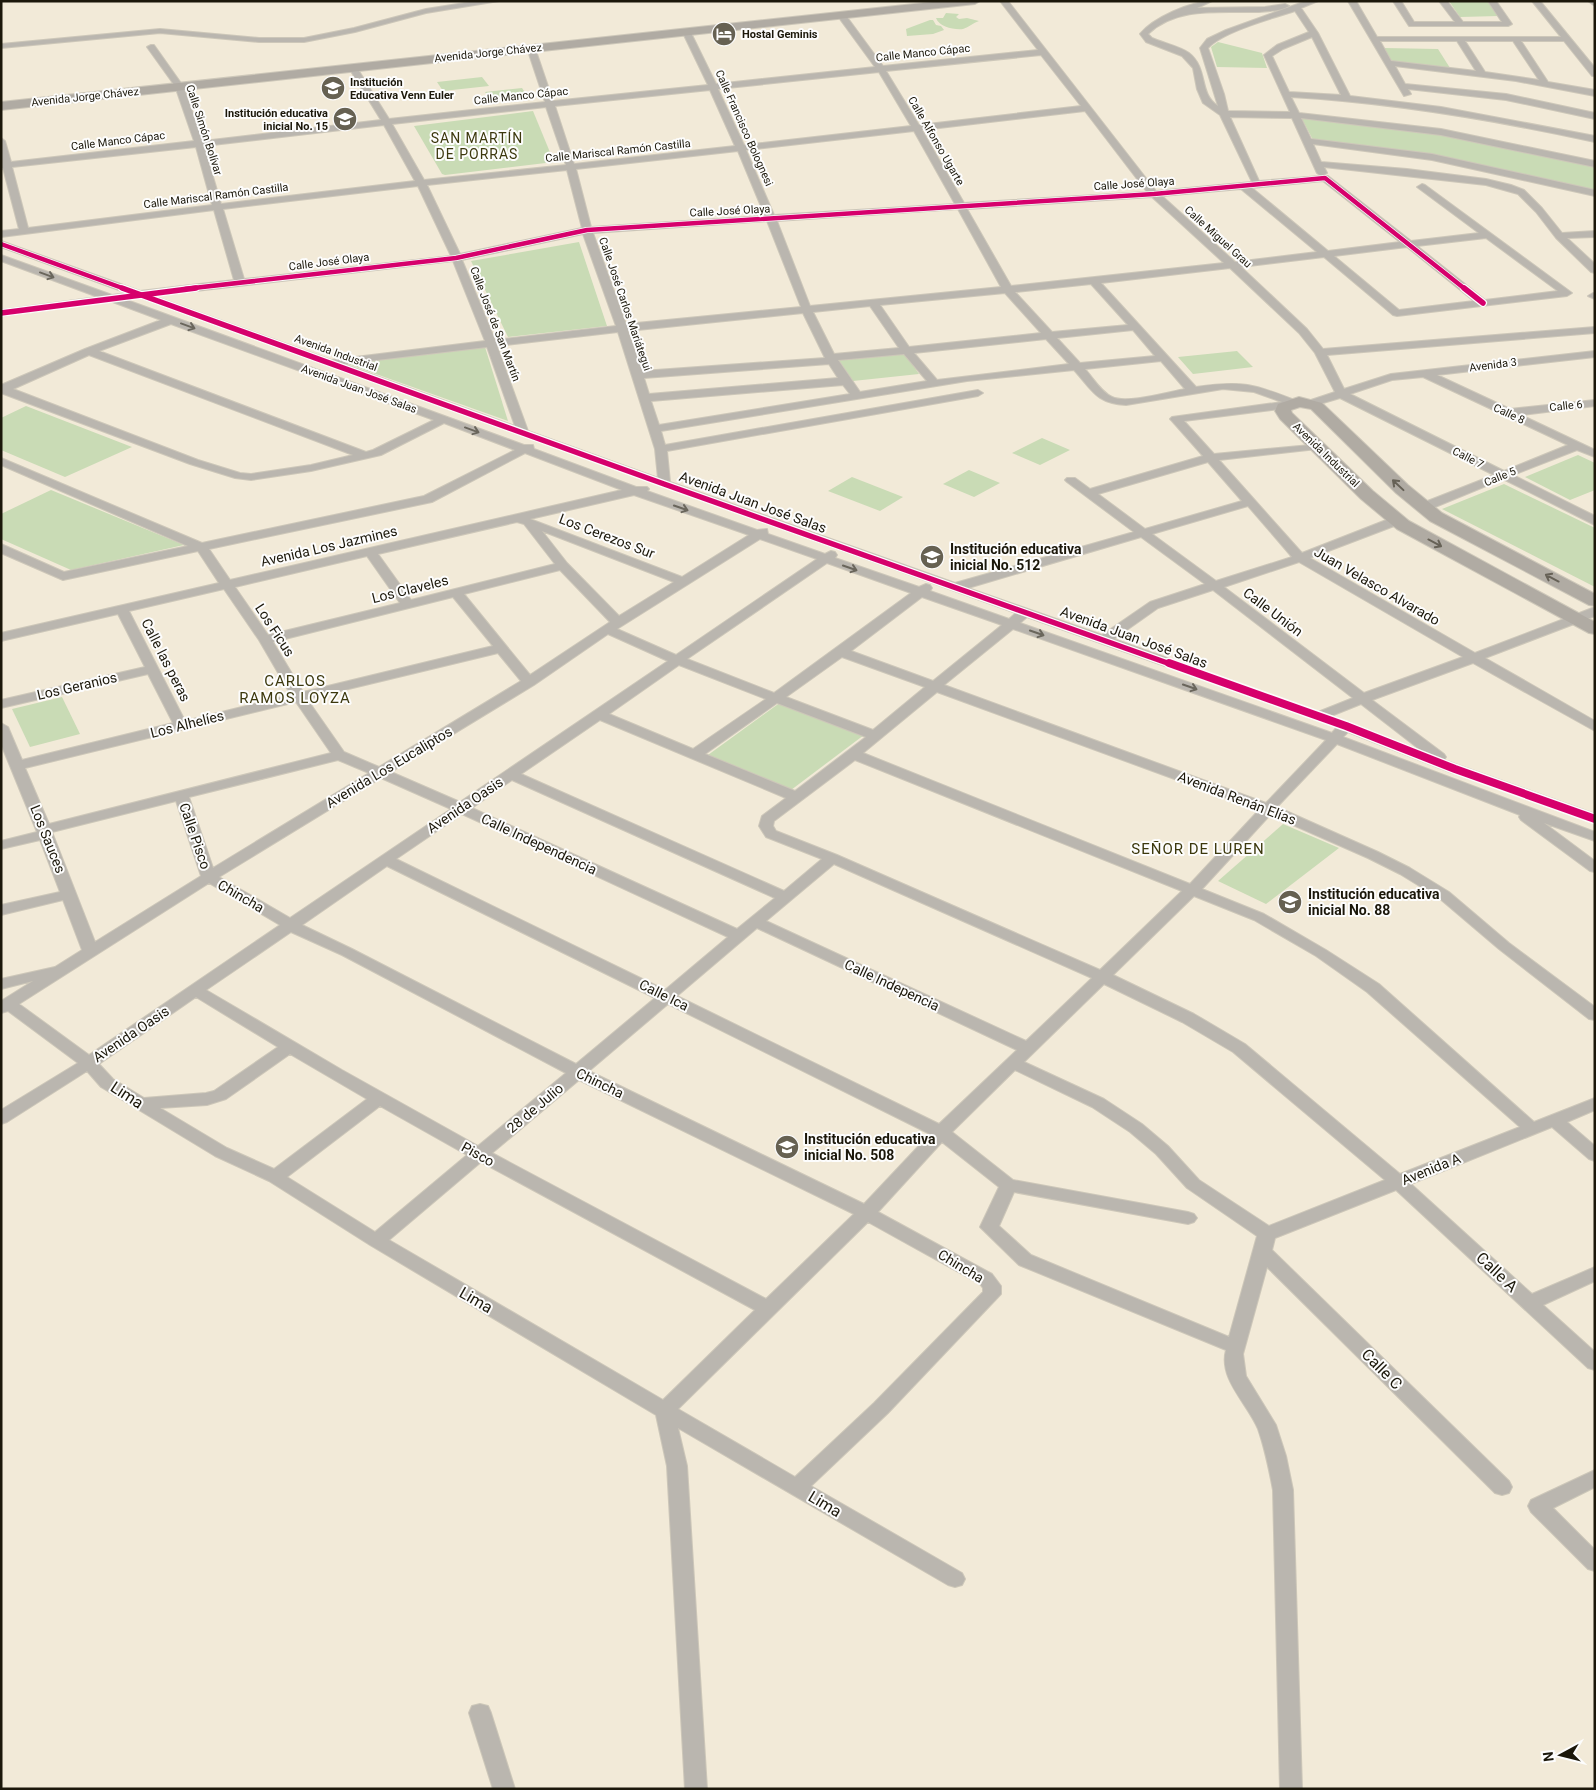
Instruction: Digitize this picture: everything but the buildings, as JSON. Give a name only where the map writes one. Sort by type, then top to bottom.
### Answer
[{"type":"main road","name":"Avenida Jorge Chávez","points":[[1,106],[975,1]]},
{"type":"main road","name":"Avenida Industrial","points":[[1595,601],[1436,517],[1424,508],[1316,406],[1296,404],[1283,411],[1375,502],[1418,534],[1595,629]]},
{"type":"street","points":[[1,46],[160,31],[259,40],[304,40],[355,30],[426,11],[496,1]]},
{"type":"street","name":"Calle Miguel Grau","points":[[1004,1],[1154,194],[1278,307],[1320,352],[1336,380],[1341,394]]},
{"type":"street","points":[[1208,1],[1154,24],[1144,34],[1148,40],[1185,54],[1196,67],[1201,89],[1207,103],[1224,114],[1295,115],[1458,135],[1595,164]]},
{"type":"street","points":[[1185,11],[1265,9],[1314,1]]},
{"type":"street","points":[[1352,1],[1390,63],[1413,107]]},
{"type":"street","points":[[1397,1],[1412,24],[1508,24],[1492,1]]},
{"type":"street","points":[[1443,1],[1461,24]]},
{"type":"street","points":[[1536,1],[1595,74]]},
{"type":"street","points":[[1297,5],[1319,42],[1347,98]]},
{"type":"street","points":[[1255,180],[1224,114],[1220,94],[1204,48],[1210,41],[1229,32],[1297,5]]},
{"type":"street","name":"Calle Alfonso Ugarte","points":[[840,15],[881,69],[917,128],[1008,290],[1102,396],[1110,401],[1126,402],[1193,391]]},
{"type":"street","name":"Calle Francisco Bolognesi","points":[[686,31],[742,149],[795,276],[806,310],[831,360],[856,396]]},
{"type":"street","points":[[1314,33],[1268,55],[1324,177],[1483,303]]},
{"type":"street","points":[[1300,39],[1319,42]]},
{"type":"street","points":[[1375,39],[1567,39]]},
{"type":"street","points":[[1459,39],[1482,74]]},
{"type":"street","points":[[1514,39],[1544,83]]},
{"type":"street","name":"Calle Simón Bolívar","points":[[151,47],[179,86],[199,143],[240,284]]},
{"type":"street","name":"Calle José Carlos Mariátegui","points":[[531,48],[571,167],[587,230],[655,429],[661,449],[664,484]]},
{"type":"street","name":"Calle Manco Cápac","points":[[4,165],[549,104],[1043,52]]},
{"type":"street","points":[[1390,63],[1544,83],[1595,94]]},
{"type":"street","name":"Calle José de San Martín","points":[[353,68],[422,184],[456,258],[491,343],[523,433]]},
{"type":"street","points":[[1403,86],[1506,97],[1595,116]]},
{"type":"street","points":[[1286,94],[1347,98],[1481,115],[1595,139]]},
{"type":"street","name":"Calle Mariscal Ramón Castilla","points":[[1,234],[217,207],[742,149],[1089,108]]},
{"type":"street","points":[[1,141],[4,165],[24,231]]},
{"type":"street","points":[[1309,141],[1432,157],[1594,193]]},
{"type":"street","points":[[1318,164],[1407,172],[1486,182],[1508,187],[1521,192],[1540,210],[1560,236],[1595,270]]},
{"type":"street","points":[[1244,186],[1396,313],[1567,293],[1487,235],[1421,185],[1407,172]]},
{"type":"street","points":[[1508,187],[1515,175]]},
{"type":"street","name":"Calle José Olaya","points":[[1,313],[141,294],[456,258],[587,230],[1154,194],[1324,177]]},
{"type":"street","points":[[1560,236],[1595,234]]},
{"type":"street","points":[[330,363],[622,328],[1094,282],[1487,235]]},
{"type":"street","name":"Avenida Industrial","points":[[1,244],[664,484]]},
{"type":"street","name":"Avenida Juan José Salas","points":[[1,258],[524,449],[636,492],[1334,738],[1595,837]]},
{"type":"street","points":[[1583,258],[1595,258]]},
{"type":"street","points":[[1094,282],[1193,391],[1223,386],[1241,386],[1257,389],[1296,404]]},
{"type":"street","points":[[874,304],[907,351],[934,383]]},
{"type":"street","points":[[2,389],[89,351],[171,320]]},
{"type":"street","points":[[636,375],[831,360],[1134,327]]},
{"type":"street","points":[[1320,352],[1595,330]]},
{"type":"street","points":[[1543,334],[1567,357]]},
{"type":"street","points":[[89,351],[366,456]]},
{"type":"street","name":"Avenida 3","points":[[1336,380],[1391,378],[1595,354]]},
{"type":"street","points":[[655,429],[968,378],[1163,358]]},
{"type":"street","name":"Calle 8","points":[[1424,373],[1595,454]]},
{"type":"street","name":"Avenida 3","points":[[1296,404],[1341,394],[1391,378]]},
{"type":"street","points":[[644,398],[846,381]]},
{"type":"street","points":[[2,389],[194,462],[239,476],[264,477],[377,453],[444,420]]},
{"type":"street","points":[[661,449],[978,393]]},
{"type":"street","name":"Calle 7","points":[[1341,394],[1595,521]]},
{"type":"street","name":"Calle 6","points":[[1507,413],[1595,403]]},
{"type":"street","name":"Juan Velasco Alvarado","points":[[1296,404],[1176,419],[1300,558],[1595,727]]},
{"type":"street","points":[[1,548],[63,576],[428,499],[544,440]]},
{"type":"street","points":[[1088,493],[1210,458],[1317,446]]},
{"type":"street","name":"Calle 5","points":[[1424,508],[1576,446]]},
{"type":"street","points":[[1,461],[201,547]]},
{"type":"street","name":"Calle Unión","points":[[1071,480],[1455,769]]},
{"type":"street","name":"Avenida Juan José Salas","points":[[664,484],[1319,716],[1455,769],[1595,819]]},
{"type":"street","name":"Avenida Los Jazmines","points":[[1,637],[228,586],[370,551],[523,520],[664,484]]},
{"type":"street","points":[[956,587],[1250,502]]},
{"type":"street","points":[[523,520],[612,626],[677,660],[776,696],[876,736]]},
{"type":"street","name":"Los Cerezos Sur","points":[[523,520],[685,582]]},
{"type":"street","points":[[1104,640],[1154,605],[1300,558],[1398,520]]},
{"type":"street","name":"Avenida Los Eucaliptos","points":[[5,1006],[209,877],[529,682],[612,626],[685,582],[775,523]]},
{"type":"street","name":"Los Ficus","points":[[201,547],[265,640],[299,697],[339,755]]},
{"type":"street","name":"Avenida Oasis","points":[[1,1118],[89,1063],[842,547]]},
{"type":"street","points":[[370,551],[408,605]]},
{"type":"street","name":"Los Claveles","points":[[265,640],[562,566]]},
{"type":"street","points":[[694,755],[841,652],[937,581]]},
{"type":"street","points":[[456,592],[529,682]]},
{"type":"street","name":"Calle las peras","points":[[122,609],[181,726]]},
{"type":"street","points":[[1319,716],[1578,620],[1595,611]]},
{"type":"street","name":"Calle A","points":[[1025,612],[876,736],[767,819],[766,826],[771,834],[832,858],[1102,977],[1188,1018],[1238,1048],[1398,1182],[1595,1363]]},
{"type":"street","name":"Los Alhelíes","points":[[18,765],[502,648]]},
{"type":"street","name":"Avenida Renán Elías","points":[[841,652],[1267,808],[1389,863],[1444,895],[1504,946],[1595,1015]]},
{"type":"street","name":"Los Geranios","points":[[1,704],[152,669]]},
{"type":"street","points":[[598,714],[796,797]]},
{"type":"street","points":[[696,1789],[677,1466],[665,1410],[866,1213],[941,1132],[1192,890],[1346,726]]},
{"type":"street","name":"Los Sauces","points":[[1,727],[70,894],[91,953]]},
{"type":"street","points":[[853,754],[1259,917],[1345,968],[1373,988],[1532,1129]]},
{"type":"street","points":[[1,844],[181,795],[339,755]]},
{"type":"street","name":"Calle Independencia","points":[[339,755],[461,808],[739,936]]},
{"type":"street","points":[[1455,769],[1512,807],[1595,868]]},
{"type":"street","points":[[510,774],[786,897]]},
{"type":"street","name":"Calle Pisco","points":[[181,795],[209,877]]},
{"type":"street","name":"28 de Julio","points":[[376,1241],[832,858]]},
{"type":"street","name":"Calle Ica","points":[[386,860],[941,1132],[1008,1185]]},
{"type":"street","name":"Chincha","points":[[209,877],[290,925],[348,952],[424,994],[577,1072],[866,1213],[978,1275],[992,1286],[992,1294],[881,1408],[797,1487]]},
{"type":"street","points":[[1,910],[70,894]]},
{"type":"street","name":"Calle Indepencia","points":[[756,922],[1027,1048]]},
{"type":"street","points":[[1,984],[69,966]]},
{"type":"street","name":"Pisco","points":[[195,990],[289,1047],[479,1155],[767,1308]]},
{"type":"street","name":"Lima","points":[[5,1006],[89,1063],[107,1083],[141,1104],[221,1152],[275,1177],[376,1241],[955,1579]]},
{"type":"street","points":[[141,1104],[207,1099],[220,1095],[289,1047]]},
{"type":"street","name":"Calle C","points":[[1013,1063],[1098,1104],[1136,1128],[1162,1150],[1193,1184],[1265,1243],[1502,1487]]},
{"type":"street","points":[[275,1177],[379,1098]]},
{"type":"street","name":"Avenida A","points":[[1265,1243],[1398,1182],[1595,1104]]},
{"type":"street","points":[[1554,1120],[1595,1154]]},
{"type":"street","points":[[1188,1218],[1008,1185],[989,1227],[1025,1260],[1236,1347]]},
{"type":"street","points":[[1265,1243],[1234,1354],[1238,1376],[1266,1425],[1276,1456],[1283,1490],[1292,1789]]},
{"type":"street","points":[[1530,1304],[1595,1273]]},
{"type":"street","points":[[1595,1478],[1538,1506],[1595,1563]]},
{"type":"street","points":[[480,1713],[504,1789]]},
{"type":"green space","points":[[1449,1],[1488,1],[1499,16],[1460,17]]},
{"type":"green space","points":[[946,13],[959,14],[956,17],[959,19],[967,18],[979,21],[963,29],[955,29],[943,26],[936,18],[943,18]]},
{"type":"green space","points":[[933,20],[936,25],[941,26],[944,30],[933,34],[907,36],[906,29]]},
{"type":"green space","points":[[1218,42],[1262,53],[1267,68],[1217,67],[1211,47]]},
{"type":"green space","points":[[1384,48],[1438,49],[1450,68],[1390,61]]},
{"type":"green space","points":[[482,77],[489,86],[443,91],[437,82]]},
{"type":"green space","points":[[522,88],[526,94],[489,98],[485,92]]},
{"type":"green space","points":[[533,111],[554,162],[445,175],[442,174],[414,126]]},
{"type":"green space","points":[[1302,119],[1454,136],[1595,166],[1595,191],[1445,157],[1313,140]]},
{"type":"green space","points":[[579,242],[607,326],[508,337],[471,261]]},
{"type":"green space","points":[[485,347],[508,421],[345,363]]},
{"type":"green space","points":[[1237,351],[1253,367],[1193,374],[1178,357]]},
{"type":"green space","points":[[904,352],[919,374],[853,381],[838,359]]},
{"type":"green space","points":[[26,406],[132,447],[65,477],[1,450],[1,418]]},
{"type":"green space","points":[[1042,438],[1070,450],[1040,465],[1012,453]]},
{"type":"green space","points":[[1578,455],[1595,463],[1595,490],[1570,500],[1525,477]]},
{"type":"green space","points":[[969,470],[1000,483],[974,497],[943,484]]},
{"type":"green space","points":[[852,477],[903,497],[880,511],[828,491]]},
{"type":"green space","points":[[1504,484],[1595,528],[1595,587],[1442,509]]},
{"type":"green space","points":[[51,490],[184,545],[71,570],[1,539],[1,514]]},
{"type":"green space","points":[[62,697],[80,734],[30,747],[12,709]]},
{"type":"green space","points":[[781,702],[864,735],[791,790],[708,755]]},
{"type":"green space","points":[[1283,824],[1339,848],[1266,904],[1218,881]]},
{"type":"cycle path","points":[[1,313],[141,294],[456,258],[587,230],[1154,194],[1325,178],[1483,303]]},
{"type":"cycle path","points":[[1,244],[664,484],[1346,726],[1455,769],[1595,819]]},
{"type":"place","name":"Hostal Geminis","points":[[724,34]]},
{"type":"place","name":"Institución Educativa Venn Euler","points":[[333,88]]},
{"type":"place","name":"Institución educativa inicial No. 15","points":[[345,119]]},
{"type":"place","name":"Institución educativa inicial No. 512","points":[[932,557]]},
{"type":"place","name":"Institución educativa inicial No. 88","points":[[1290,902]]},
{"type":"place","name":"Institución educativa inicial No. 508","points":[[787,1147]]},
{"type":"district","name":"SAN MARTÍN DE PORRAS","points":[[477,146]]},
{"type":"district","name":"CARLOS RAMOS LOYZA","points":[[295,690]]},
{"type":"district","name":"SEÑOR DE LUREN","points":[[1198,849]]}]
